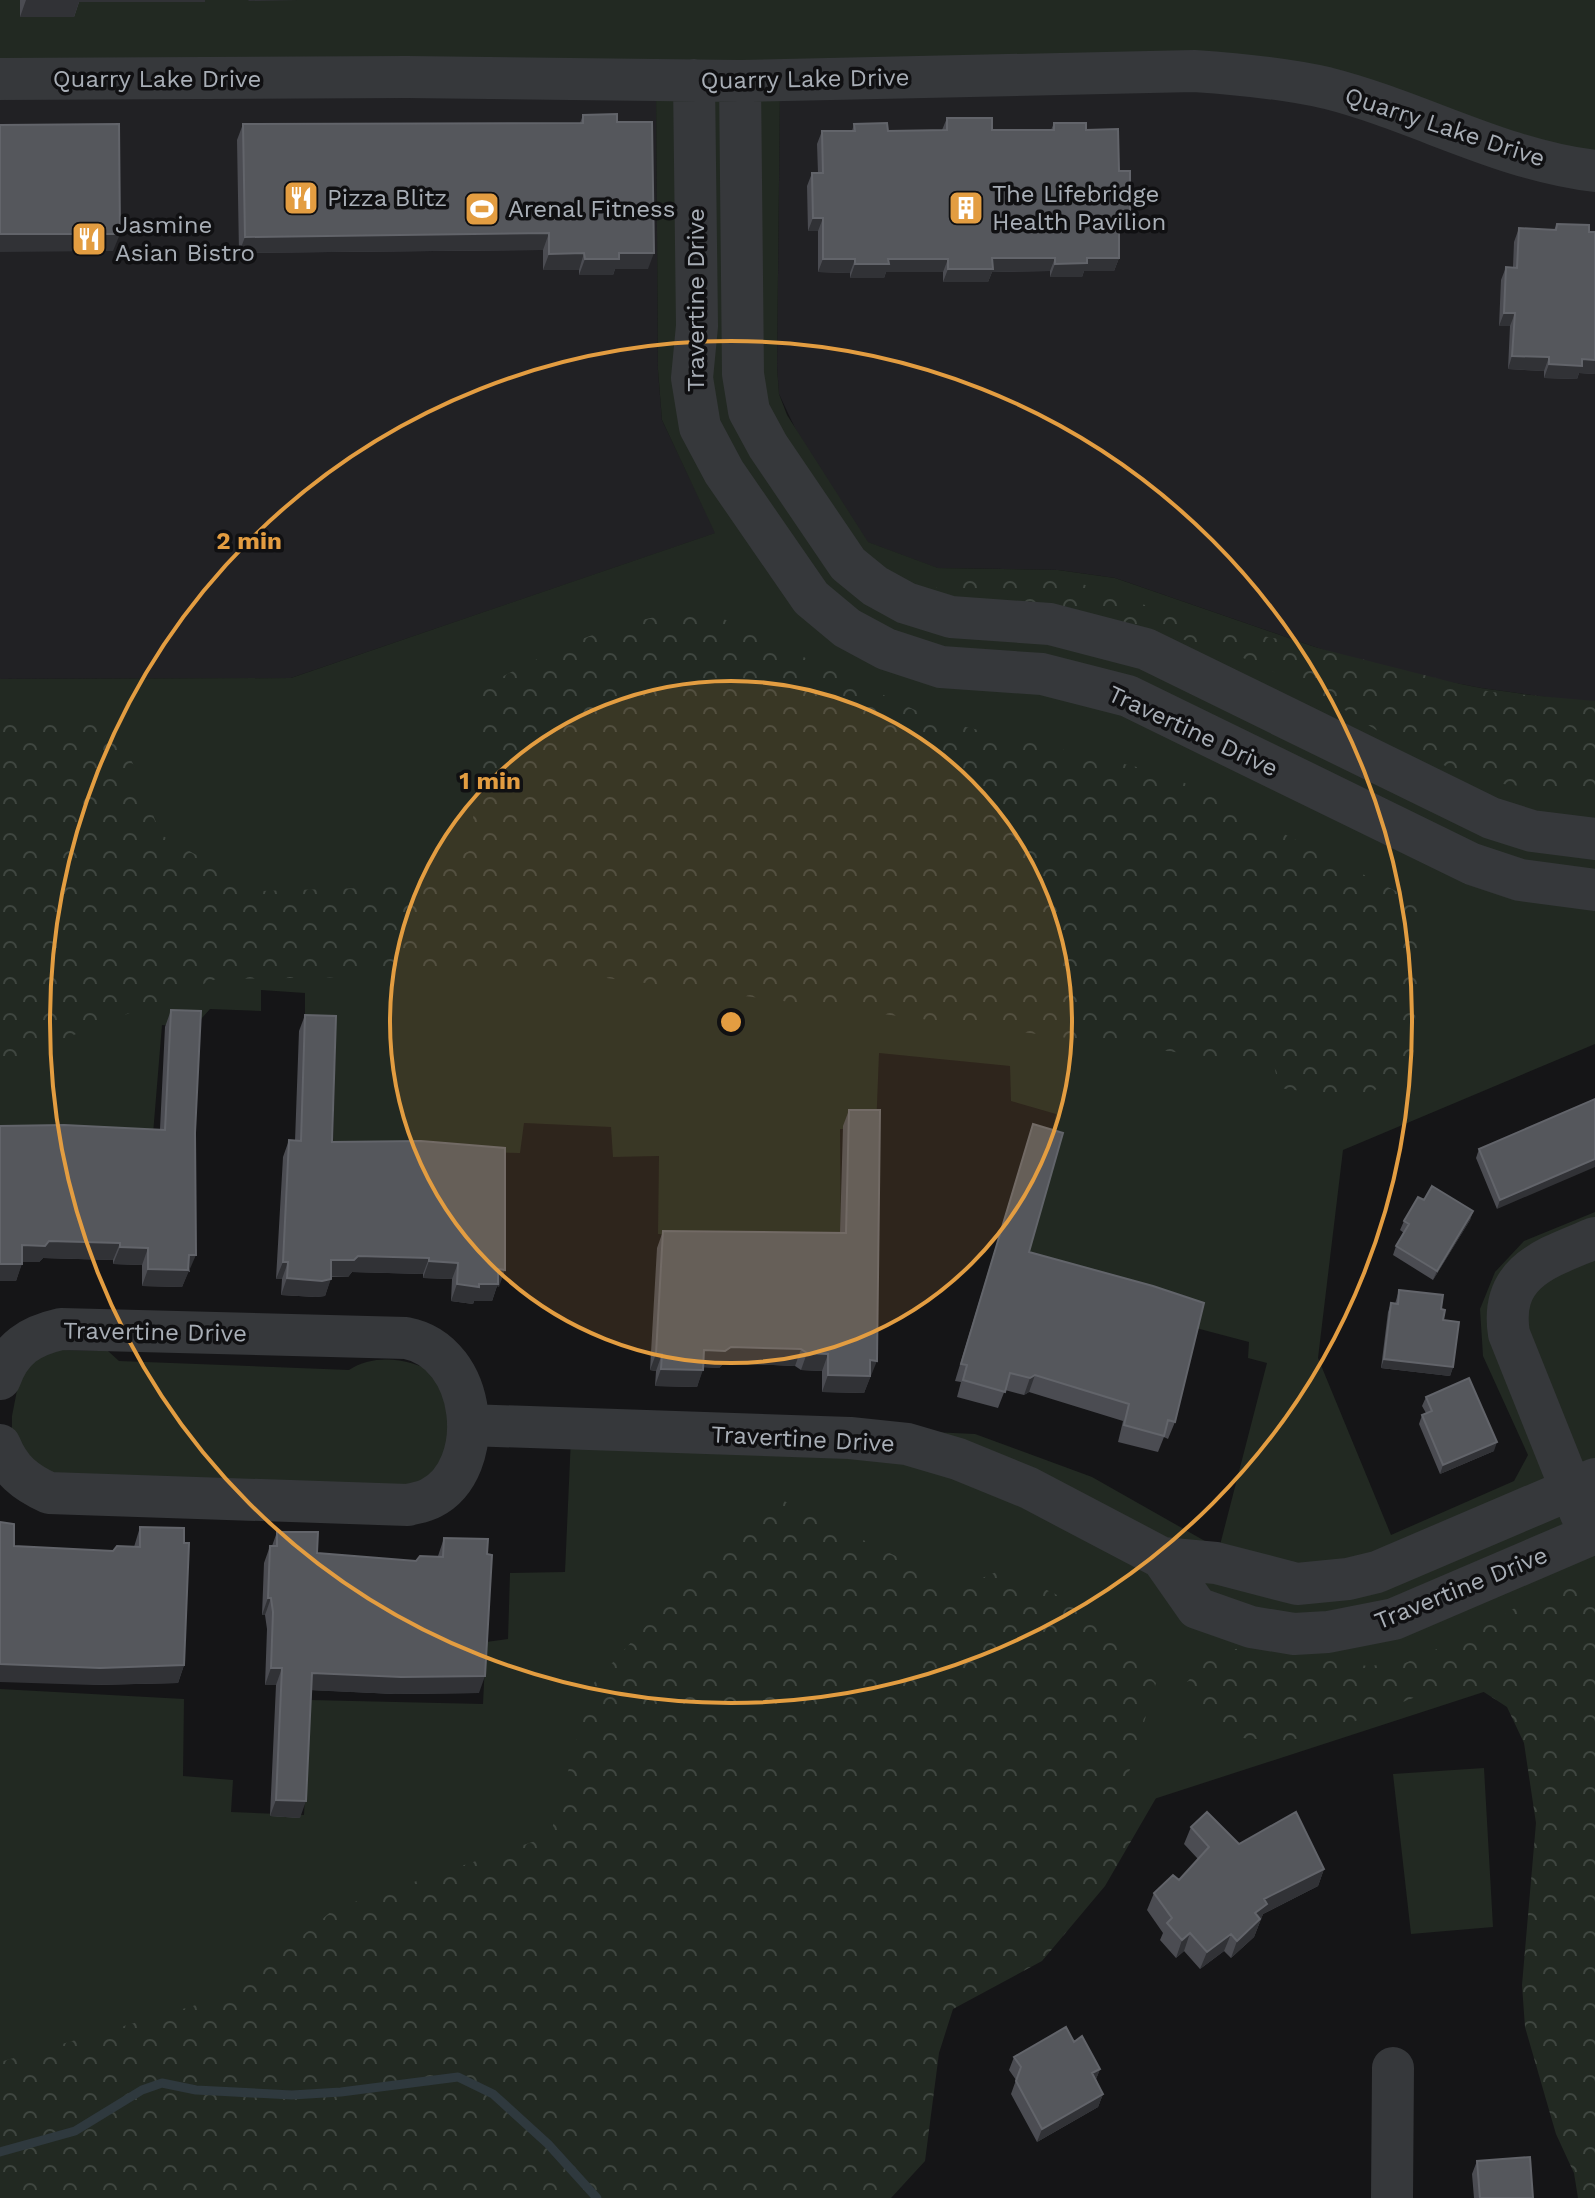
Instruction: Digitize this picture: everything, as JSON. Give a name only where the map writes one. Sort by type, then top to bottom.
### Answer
[{"type":"street","name":"Quarry Lake Drive","points":[[0,79],[740,81],[1194,71],[1256,75],[1329,89],[1507,152],[1595,171]]},
{"type":"street","name":"Travertine Drive","points":[[694,80],[697,326],[692,378],[700,427],[724,472],[811,598],[847,628],[886,649],[941,667],[1042,674],[1128,696],[1472,864],[1520,880],[1595,890]]},
{"type":"street","name":"Travertine Drive","points":[[740,81],[743,374],[749,411],[768,446],[848,564],[875,586],[906,603],[951,617],[1050,624],[1146,649],[1491,818],[1532,831],[1595,839]]},
{"type":"street","points":[[724,472],[768,446]]},
{"type":"street","points":[[1592,1534],[1583,1484],[1509,1334],[1506,1314],[1520,1280],[1539,1261],[1595,1238]]},
{"type":"street","name":"Travertine Drive","points":[[0,1379],[17,1348],[34,1335],[61,1329],[406,1338],[424,1341],[456,1370],[466,1394],[468,1425],[463,1455],[451,1480],[433,1498],[408,1505],[49,1493],[26,1482],[7,1463],[0,1445]]},
{"type":"street","name":"Travertine Drive","points":[[468,1425],[850,1438],[907,1444],[958,1459],[1029,1488],[1162,1558],[1216,1563],[1264,1578],[1297,1584],[1348,1579],[1377,1572],[1583,1484]]},
{"type":"street","name":"Travertine Drive","points":[[1162,1558],[1197,1608],[1251,1627],[1294,1634],[1317,1633],[1357,1629],[1394,1619],[1592,1534]]},
{"type":"street","points":[[1392,2198],[1393,2068]]},
{"type":"shaded area","points":[[1254,87],[1595,185],[1595,704],[1397,672],[1341,656],[1115,578],[1058,570],[937,568],[867,542],[802,443],[779,394],[777,367],[780,89]]},
{"type":"shaded area","points":[[656,91],[658,370],[662,420],[716,533],[291,678],[0,679],[0,94]]},
{"type":"green space","points":[[0,0],[1595,0],[1595,185],[1324,101],[1254,87],[780,89],[777,367],[779,394],[787,415],[868,542],[938,568],[1058,570],[1115,578],[1341,656],[1397,672],[1595,704],[1595,1044],[1343,1150],[1318,1358],[1391,1535],[1514,1481],[1528,1455],[1483,1356],[1480,1309],[1495,1272],[1524,1241],[1595,1212],[1595,1656],[1117,1811],[191,2198],[0,2198],[0,1689],[184,1699],[183,1776],[233,1780],[231,1812],[304,1815],[310,1700],[483,1704],[486,1642],[508,1639],[510,1573],[565,1572],[572,1415],[975,1434],[1092,1477],[1219,1549],[1267,1363],[1248,1358],[1249,1342],[1196,1328],[1202,1312],[1021,1264],[1056,1114],[1011,1101],[1010,1066],[879,1053],[876,1130],[840,1129],[841,1242],[658,1234],[659,1156],[613,1157],[611,1127],[524,1123],[520,1153],[333,1148],[336,1028],[305,1026],[305,993],[261,990],[261,1011],[210,1009],[193,1028],[162,1025],[153,1134],[0,1135],[0,679],[291,678],[715,533],[662,420],[658,370],[656,92],[0,94]]},
{"type":"green space","points":[[973,573],[1055,575],[1211,627],[1290,641],[1491,692],[1595,701],[1595,795],[1487,782],[1412,753],[1312,689],[1241,657],[1165,634],[1084,624],[936,588]]},
{"type":"green space","points":[[707,611],[936,720],[1167,774],[1421,904],[1413,1062],[1363,1099],[1279,1088],[1274,1065],[576,974],[216,979],[0,1064],[0,719],[114,716],[161,835],[260,891],[399,887],[471,850],[482,687],[590,636],[645,619]]},
{"type":"green space","points":[[61,1350],[108,1351],[119,1361],[349,1370],[370,1361],[404,1361],[436,1374],[453,1430],[431,1485],[50,1482],[12,1433],[12,1416],[20,1375],[43,1354]]},
{"type":"green space","points":[[782,1500],[918,1567],[950,1592],[1003,1569],[1076,1604],[1156,1683],[1129,1772],[1139,1795],[1156,1798],[1105,1886],[1042,1961],[953,2009],[939,2053],[925,2161],[891,2198],[0,2198],[0,2062],[234,1994],[334,1909],[550,1836],[592,1685],[724,1541]]},
{"type":"green space","points":[[1595,1579],[1595,2198],[1578,2198],[1574,2173],[1556,2134],[1525,2027],[1522,1985],[1536,1823],[1524,1743],[1507,1707],[1473,1685],[1433,1690],[1323,1734],[1284,1741],[1243,1738],[1204,1717],[1187,1682],[1214,1653],[1252,1646],[1367,1666],[1405,1663],[1476,1632],[1513,1609]]},
{"type":"green space","points":[[1484,1768],[1493,1927],[1411,1934],[1393,1774]]},
{"type":"building","points":[[617,114],[617,122],[652,122],[654,253],[619,253],[619,259],[585,259],[584,253],[549,254],[549,233],[245,237],[243,124],[583,123],[583,115]]},
{"type":"building","name":"The Lifebridge Health Pavilion","points":[[947,118],[992,118],[992,130],[1054,130],[1054,123],[1086,123],[1086,130],[1118,129],[1119,171],[1130,171],[1130,216],[1119,216],[1119,258],[1087,258],[1087,263],[1055,264],[1055,258],[992,258],[993,269],[948,269],[948,259],[888,259],[889,264],[855,264],[855,259],[823,259],[823,218],[813,218],[812,173],[823,173],[822,131],[855,131],[854,124],[887,123],[888,131],[947,130]]},
{"type":"building","points":[[119,124],[120,234],[0,234],[0,125]]},
{"type":"building","points":[[1557,224],[1589,225],[1589,232],[1595,232],[1595,360],[1582,359],[1582,366],[1549,364],[1549,357],[1512,356],[1515,313],[1504,313],[1506,267],[1517,268],[1519,228],[1556,230]]},
{"type":"building","points":[[171,1010],[201,1011],[195,1133],[196,1255],[189,1255],[188,1270],[148,1269],[148,1248],[120,1247],[120,1243],[49,1241],[45,1246],[22,1245],[22,1264],[0,1264],[0,1126],[64,1125],[165,1130]]},
{"type":"building","points":[[305,1015],[336,1016],[332,1142],[421,1141],[505,1148],[505,1270],[498,1269],[498,1284],[479,1284],[479,1287],[457,1284],[458,1263],[429,1261],[429,1258],[358,1256],[354,1260],[331,1260],[331,1279],[287,1278],[288,1262],[283,1262],[289,1140],[301,1141]]},
{"type":"building","points":[[1595,1099],[1595,1159],[1500,1200],[1479,1149]]},
{"type":"building","points":[[849,1110],[880,1110],[877,1361],[870,1360],[870,1376],[828,1375],[828,1354],[807,1353],[801,1349],[731,1347],[725,1351],[704,1350],[703,1370],[661,1369],[662,1354],[656,1354],[663,1231],[846,1233]]},
{"type":"building","points":[[1033,1124],[1063,1133],[1029,1252],[1204,1303],[1175,1422],[1168,1420],[1164,1436],[1124,1425],[1129,1404],[1035,1375],[1030,1378],[1010,1373],[1005,1392],[963,1380],[967,1365],[961,1364]]},
{"type":"building","points":[[1432,1186],[1473,1211],[1437,1271],[1396,1246],[1409,1224],[1404,1221],[1418,1197],[1424,1200]]},
{"type":"building","points":[[1399,1290],[1443,1295],[1443,1320],[1459,1322],[1453,1367],[1384,1359],[1391,1303],[1398,1304]]},
{"type":"building","points":[[1469,1378],[1497,1442],[1443,1465],[1422,1415],[1432,1411],[1426,1397]]},
{"type":"building","points":[[0,1522],[14,1524],[14,1546],[113,1551],[117,1546],[140,1547],[140,1527],[184,1528],[184,1543],[189,1543],[184,1665],[100,1668],[0,1664]]},
{"type":"building","points":[[277,1532],[318,1532],[317,1553],[416,1561],[420,1556],[443,1557],[444,1538],[488,1539],[487,1554],[492,1555],[485,1676],[401,1677],[312,1673],[306,1801],[276,1800],[282,1668],[271,1668],[273,1612],[271,1598],[268,1598],[270,1546],[277,1546]]},
{"type":"building","points":[[1207,1812],[1239,1844],[1296,1812],[1324,1869],[1264,1899],[1267,1904],[1255,1913],[1260,1919],[1237,1941],[1231,1934],[1207,1952],[1190,1933],[1182,1940],[1167,1923],[1172,1918],[1154,1893],[1173,1875],[1179,1880],[1209,1847],[1191,1827]]},
{"type":"building","points":[[1066,2027],[1074,2042],[1082,2036],[1100,2069],[1092,2073],[1103,2094],[1042,2129],[1016,2081],[1021,2067],[1014,2057]]},
{"type":"building","points":[[1530,2157],[1533,2198],[1480,2198],[1477,2161]]},
{"type":"waterway","points":[[0,2152],[75,2131],[142,2090],[162,2083],[196,2090],[292,2095],[458,2077],[493,2094],[548,2144],[597,2198]]},
{"type":"place","name":"Pizza Blitz","points":[[301,198]]},
{"type":"place","name":"The Lifebridge Health Pavilion","points":[[966,208]]},
{"type":"place","name":"Arenal Fitness","points":[[482,209]]},
{"type":"place","name":"Jasmine Asian Bistro","points":[[89,239]]}]
